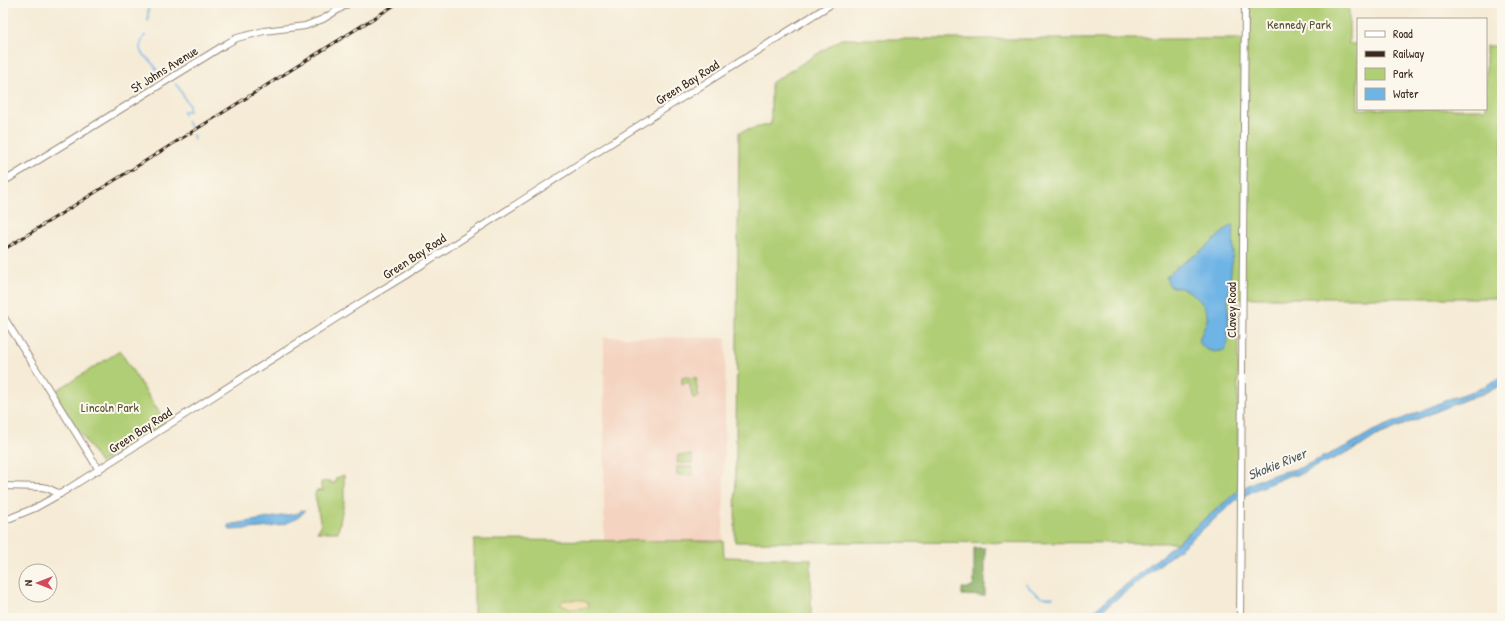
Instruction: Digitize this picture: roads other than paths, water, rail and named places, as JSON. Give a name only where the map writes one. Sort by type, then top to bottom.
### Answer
[{"type":"main road","name":"St Johns Avenue","points":[[3,182],[230,42],[264,31],[305,26],[323,19],[349,3]]},
{"type":"main road","name":"Green Bay Road","points":[[3,521],[35,508],[99,470],[659,112],[833,3]]},
{"type":"main road","name":"Clavey Road","points":[[1240,618],[1245,3]]},
{"type":"main road","points":[[3,316],[99,470]]},
{"type":"main road","points":[[3,486],[41,487],[60,494]]},
{"type":"water","points":[[1231,225],[1233,225],[1234,241],[1228,296],[1228,342],[1226,349],[1214,352],[1204,348],[1199,341],[1207,320],[1204,306],[1197,297],[1188,291],[1169,285],[1166,277],[1181,264],[1203,250]]},
{"type":"water","points":[[1502,377],[1502,385],[1376,436],[1361,446],[1298,475],[1290,475],[1236,500],[1187,543],[1100,612],[1098,618],[1085,618],[1238,491],[1254,482],[1279,473],[1300,468],[1347,446],[1373,431],[1452,398],[1477,390]]},
{"type":"water","points":[[301,510],[305,511],[290,522],[280,525],[230,530],[228,525],[299,513]]},
{"type":"waterway","points":[[148,3],[148,21]]},
{"type":"waterway","points":[[145,35],[141,42],[141,51],[157,70]]},
{"type":"waterway","points":[[175,84],[178,86],[189,104],[189,111],[183,111],[184,115]]},
{"type":"waterway","points":[[187,121],[190,127]]},
{"type":"waterway","points":[[193,135],[194,139]]},
{"type":"waterway","points":[[1026,584],[1035,593],[1041,596],[1053,597]]},
{"type":"railway","points":[[3,250],[398,3]]},
{"type":"park label","name":"Kennedy Park","points":[[1299,24]]},
{"type":"park label","name":"Lincoln Park","points":[[110,407]]},
{"type":"water label","name":"Skokie River","points":[[1277,464]]}]
